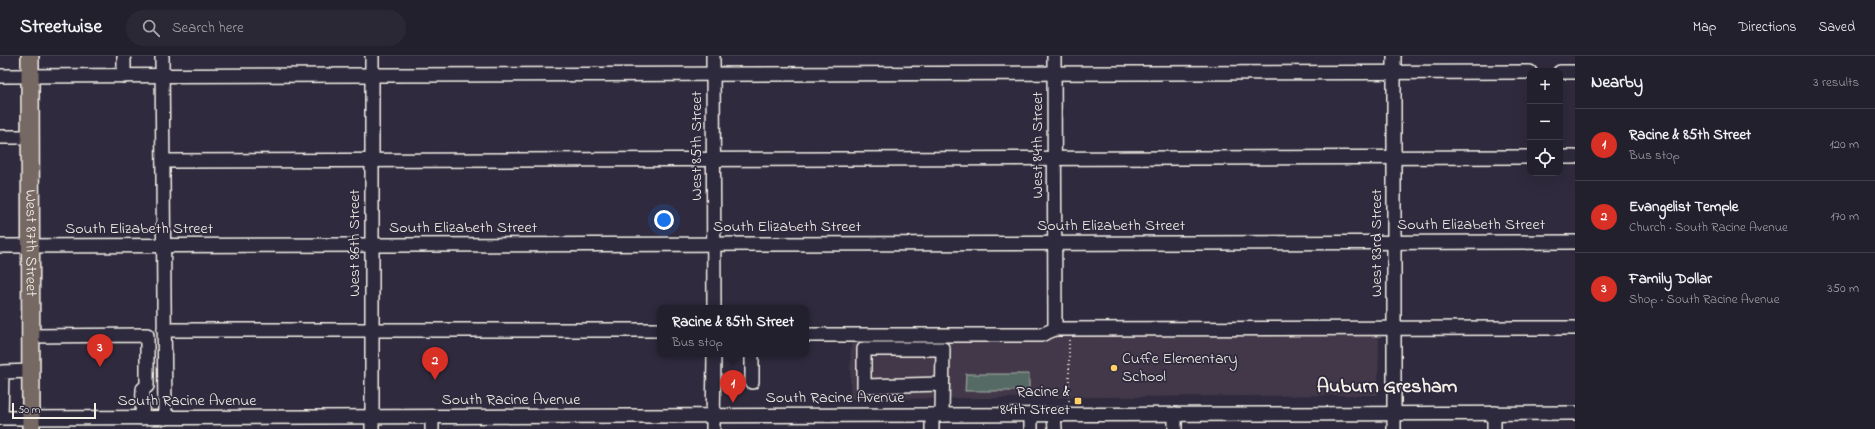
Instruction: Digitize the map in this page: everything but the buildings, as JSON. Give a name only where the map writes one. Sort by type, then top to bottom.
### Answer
[{"type":"main road","name":"West 87th Street","points":[[30,56],[31,424]]},
{"type":"street","points":[[124,56],[124,76]]},
{"type":"street","points":[[159,422],[164,330],[162,56]]},
{"type":"street","name":"West 86th Street","points":[[372,56],[372,423]]},
{"type":"street","name":"West 85th Street","points":[[713,56],[714,305]]},
{"type":"street","name":"West 84th Street","points":[[1054,56],[1055,329]]},
{"type":"street","name":"West 83rd Street","points":[[1394,56],[1394,429]]},
{"type":"street","points":[[0,76],[1527,72]]},
{"type":"street","points":[[1563,72],[1575,72]]},
{"type":"street","points":[[0,137],[30,137]]},
{"type":"street","points":[[163,161],[1527,157]]},
{"type":"street","points":[[1563,157],[1575,157]]},
{"type":"street","name":"South Elizabeth Street","points":[[0,246],[1575,242]]},
{"type":"street","points":[[809,335],[1041,335],[1055,329],[1575,328]]},
{"type":"street","points":[[164,330],[657,330]]},
{"type":"street","points":[[30,336],[147,334],[147,386],[143,389],[142,418]]},
{"type":"street","points":[[932,429],[937,415],[942,384],[943,349],[864,349],[864,386],[942,384]]},
{"type":"street","points":[[714,357],[714,422]]},
{"type":"street","points":[[752,357],[752,382]]},
{"type":"street","points":[[0,418],[1,370],[31,371]]},
{"type":"street","points":[[1494,413],[1494,429]]},
{"type":"street","name":"South Racine Avenue","points":[[0,418],[31,424],[125,424],[142,418],[159,422],[196,423],[432,423],[714,422],[937,415],[1575,413]]},
{"type":"street","points":[[1054,414],[1054,429]]},
{"type":"street","points":[[1174,429],[1175,414]]},
{"type":"street","points":[[1031,415],[1031,429]]},
{"type":"path","points":[[1069,333],[1069,403]]},
{"type":"shaded area","name":"Cuffe Elementary School","points":[[1379,333],[1378,395],[850,399],[851,341],[1062,334]]},
{"type":"green space","points":[[966,374],[1029,374],[1029,391],[965,391]]},
{"type":"place","name":"Family Dollar","points":[[100,367]]},
{"type":"place","name":"Cuffe Elementary School","points":[[1114,368]]},
{"type":"place","name":"Evangelist Temple","points":[[435,380]]},
{"type":"place","name":"Racine & 84th Street","points":[[1078,401]]},
{"type":"place","name":"Racine & 85th Street","points":[[733,403]]},
{"type":"district","name":"Auburn Gresham","points":[[1387,387]]}]
